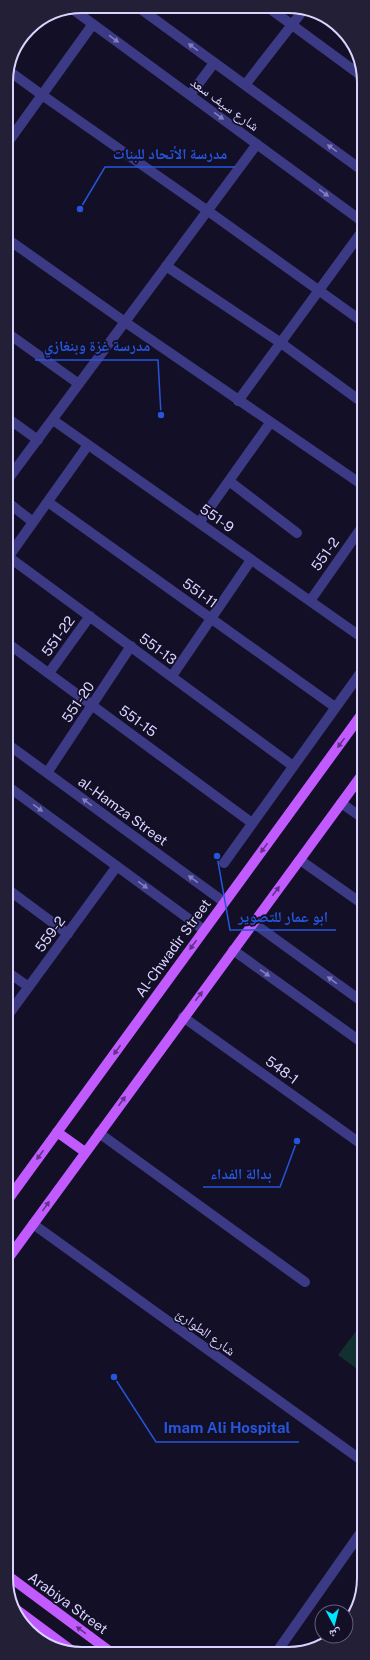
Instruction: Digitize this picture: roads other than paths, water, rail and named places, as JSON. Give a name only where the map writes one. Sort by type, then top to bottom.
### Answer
[{"type":"main road","name":"Al-Chwadir Street","points":[[13,1191],[357,721]]},
{"type":"main road","points":[[13,1251],[252,922],[300,860],[357,781]]},
{"type":"main road","points":[[57,1132],[85,1152]]},
{"type":"main road","name":"Arabiya Street","points":[[13,1580],[104,1647]]},
{"type":"main road","points":[[24,1616],[56,1642]]},
{"type":"street","name":"شارع سيف سعد","points":[[78,13],[357,218]]},
{"type":"street","name":"شارع سيف سعد","points":[[146,13],[357,168]]},
{"type":"street","points":[[276,13],[356,72]]},
{"type":"street","points":[[245,85],[300,14]]},
{"type":"street","points":[[13,135],[93,24]]},
{"type":"street","points":[[190,95],[214,63]]},
{"type":"street","points":[[13,74],[357,317]]},
{"type":"street","points":[[13,473],[257,144]]},
{"type":"street","points":[[238,401],[357,238]]},
{"type":"street","points":[[13,243],[270,424],[357,481]]},
{"type":"street","points":[[166,266],[281,343],[357,398]]},
{"type":"street","points":[[13,337],[79,384]]},
{"type":"street","name":"551-9","points":[[53,420],[357,634]]},
{"type":"street","points":[[13,422],[38,440]]},
{"type":"street","points":[[199,523],[270,424]]},
{"type":"street","points":[[13,547],[48,502],[88,444]]},
{"type":"street","points":[[229,481],[297,533]]},
{"type":"street","name":"551-11","points":[[48,502],[335,707]]},
{"type":"street","points":[[13,506],[33,522]]},
{"type":"street","name":"551-2","points":[[310,601],[357,534]]},
{"type":"street","name":"551-13","points":[[13,559],[294,766]]},
{"type":"street","points":[[172,676],[251,560]]},
{"type":"street","name":"551-22","points":[[48,673],[90,616]]},
{"type":"street","name":"551-20","points":[[47,773],[131,646]]},
{"type":"street","name":"551-15","points":[[13,647],[252,823]]},
{"type":"street","points":[[224,863],[357,677]]},
{"type":"street","name":"al-Hamza Street","points":[[13,748],[224,902]]},
{"type":"street","points":[[13,790],[204,930]]},
{"type":"street","points":[[341,803],[357,815]]},
{"type":"street","points":[[300,860],[357,901]]},
{"type":"street","name":"559-2","points":[[13,1009],[116,866]]},
{"type":"street","points":[[13,893],[68,934]]},
{"type":"street","points":[[252,922],[357,998]]},
{"type":"street","points":[[233,950],[357,1039]]},
{"type":"street","points":[[13,976],[29,987]]},
{"type":"street","name":"548-1","points":[[183,1017],[357,1141]]},
{"type":"street","points":[[99,1133],[305,1282]]},
{"type":"street","name":"شارع الطوارئ","points":[[33,1224],[357,1457]]},
{"type":"street","points":[[280,1647],[357,1538]]},
{"type":"place","name":"مدرسة الأتحاد للبنات","points":[[80,209]]},
{"type":"place","name":"مدرسة غزة وبنغازي","points":[[161,415]]},
{"type":"place","name":"ابو عمار للتصوير","points":[[217,856]]},
{"type":"place","name":"بدالة الفداء","points":[[297,1141]]},
{"type":"place","name":"Imam Ali Hospital","points":[[114,1377]]}]
